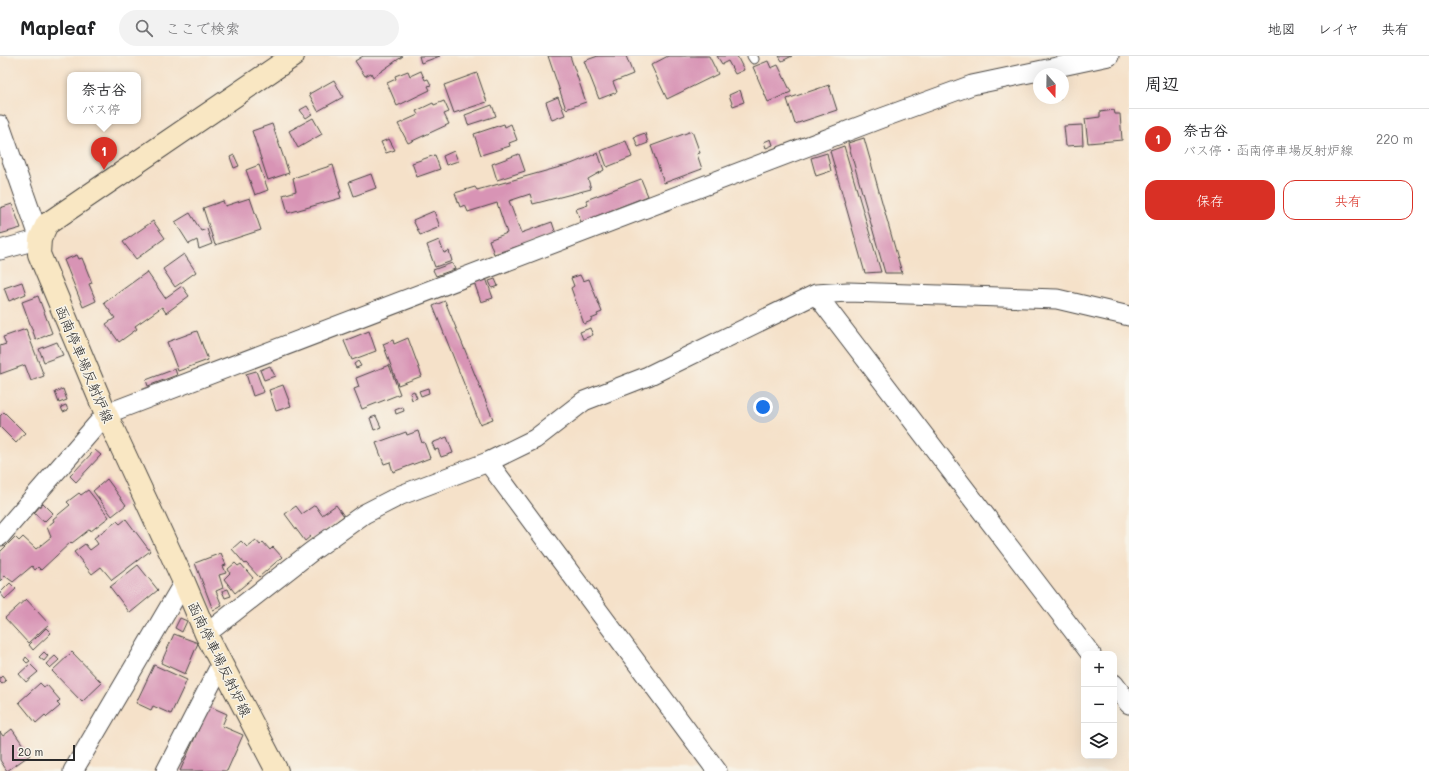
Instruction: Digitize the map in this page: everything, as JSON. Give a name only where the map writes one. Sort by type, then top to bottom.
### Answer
[{"type":"main road","points":[[40,239],[47,224],[293,56]]},
{"type":"main road","name":"函南停車場反射炉線","points":[[40,239],[39,254],[106,414],[184,582],[206,634],[277,771]]},
{"type":"street","points":[[1,535],[106,414],[972,85],[1109,56]]},
{"type":"street","points":[[0,125],[40,239],[0,250]]},
{"type":"street","points":[[206,634],[311,552],[364,514],[402,495],[488,462],[535,439],[584,401],[648,376],[816,294],[848,292],[1057,299],[1129,316]]},
{"type":"street","points":[[816,294],[1089,651]]},
{"type":"street","points":[[488,462],[717,771]]},
{"type":"street","points":[[73,771],[184,582]]},
{"type":"street","points":[[166,771],[221,664]]},
{"type":"street","points":[[1116,687],[1129,704]]},
{"type":"building","points":[[363,56],[403,56],[373,77],[371,73],[365,76],[355,61]]},
{"type":"building","points":[[419,56],[440,56],[421,63]]},
{"type":"building","points":[[548,56],[570,56],[586,102],[566,109]]},
{"type":"building","points":[[598,56],[626,56],[633,74],[613,82],[617,92],[599,99],[584,61]]},
{"type":"building","points":[[668,56],[709,56],[718,74],[667,99],[651,65]]},
{"type":"building","points":[[717,56],[737,56],[744,70],[735,74],[728,61],[722,64]]},
{"type":"building","points":[[779,56],[792,56],[782,61]]},
{"type":"building","points":[[768,61],[771,68],[778,65],[791,92],[768,102],[753,67]]},
{"type":"building","points":[[408,71],[410,76],[421,71],[425,80],[428,79],[431,85],[428,86],[430,90],[397,106],[387,83],[396,79],[395,76]]},
{"type":"building","points":[[477,73],[487,102],[454,113],[444,85]]},
{"type":"building","points":[[334,80],[343,97],[318,111],[309,94]]},
{"type":"building","points":[[829,85],[837,110],[795,124],[787,99]]},
{"type":"building","points":[[740,90],[744,102],[733,106],[729,95]]},
{"type":"building","points":[[558,97],[565,115],[552,120],[546,102]]},
{"type":"building","points":[[444,101],[449,112],[444,114],[449,124],[408,143],[398,124],[418,115],[416,111],[433,103],[434,105]]},
{"type":"building","points":[[492,105],[496,116],[468,125],[465,115]]},
{"type":"building","points":[[307,106],[312,114],[306,118],[300,110]]},
{"type":"building","points":[[1114,110],[1115,114],[1120,114],[1122,140],[1088,143],[1085,119],[1100,117],[1100,112]]},
{"type":"building","points":[[313,118],[322,134],[298,148],[289,131]]},
{"type":"building","points":[[272,124],[289,173],[268,180],[252,131]]},
{"type":"building","points":[[504,124],[505,127],[511,124],[517,140],[509,143],[510,146],[481,155],[474,134]]},
{"type":"building","points":[[1082,125],[1083,145],[1066,146],[1064,126]]},
{"type":"building","points":[[692,131],[700,153],[697,154],[702,169],[664,183],[651,146]]},
{"type":"building","points":[[645,133],[648,143],[638,147],[634,137]]},
{"type":"building","points":[[864,138],[902,273],[885,273],[848,143]]},
{"type":"building","points":[[389,139],[395,150],[386,153],[381,142]]},
{"type":"building","points":[[771,139],[773,145],[766,148],[764,142]]},
{"type":"building","points":[[626,141],[632,157],[607,167],[601,151]]},
{"type":"building","points":[[844,146],[881,272],[865,273],[830,151]]},
{"type":"building","points":[[454,151],[458,161],[446,165],[443,156]]},
{"type":"building","points":[[598,153],[604,170],[588,179],[591,189],[533,204],[530,194],[509,201],[521,233],[552,222],[556,234],[494,254],[489,240],[507,233],[497,203],[468,212],[465,205],[460,207],[455,193],[475,187],[477,190],[571,164]]},
{"type":"building","points":[[827,153],[831,171],[816,176],[811,158]]},
{"type":"building","points":[[519,154],[525,171],[497,180],[492,164]]},
{"type":"building","points":[[234,155],[239,166],[234,168],[230,157]]},
{"type":"building","points":[[435,155],[440,169],[417,177],[412,163]]},
{"type":"building","points":[[259,165],[268,190],[255,195],[246,170]]},
{"type":"building","points":[[333,165],[341,192],[339,192],[341,198],[288,213],[283,195],[296,191],[293,178]]},
{"type":"building","points":[[371,174],[376,188],[354,196],[349,182]]},
{"type":"building","points":[[641,179],[648,196],[581,222],[576,209],[588,205],[586,200]]},
{"type":"building","points":[[250,198],[261,230],[215,245],[203,208],[223,201],[225,206]]},
{"type":"building","points":[[12,204],[21,228],[0,234],[0,208]]},
{"type":"building","points":[[434,211],[440,227],[420,235],[413,220]]},
{"type":"building","points":[[190,213],[201,231],[207,229],[212,244],[199,249],[197,240],[189,244],[175,222]]},
{"type":"building","points":[[153,221],[165,238],[136,259],[123,242]]},
{"type":"building","points":[[439,240],[444,253],[449,251],[452,261],[435,267],[427,245]]},
{"type":"building","points":[[184,254],[196,272],[175,287],[163,269]]},
{"type":"building","points":[[77,255],[79,259],[82,258],[92,283],[89,284],[96,301],[83,307],[64,260]]},
{"type":"building","points":[[452,263],[455,269],[436,276],[433,270]]},
{"type":"building","points":[[147,272],[165,298],[182,286],[189,296],[166,313],[162,307],[135,326],[137,329],[119,342],[106,324],[115,318],[104,303]]},
{"type":"building","points":[[580,275],[583,281],[589,279],[602,312],[597,314],[598,316],[591,319],[591,321],[584,324],[571,288],[574,286],[571,278]]},
{"type":"building","points":[[486,278],[493,298],[481,302],[474,282]]},
{"type":"building","points":[[495,279],[498,286],[492,288],[489,281]]},
{"type":"building","points":[[22,282],[26,294],[9,301],[4,288]]},
{"type":"building","points":[[38,296],[52,333],[36,340],[22,302]]},
{"type":"building","points":[[445,301],[493,419],[480,424],[433,306]]},
{"type":"building","points":[[590,328],[593,335],[583,339],[580,332]]},
{"type":"building","points":[[26,329],[44,376],[31,381],[25,365],[0,374],[0,346],[6,344],[3,337]]},
{"type":"building","points":[[197,331],[208,360],[178,371],[167,342]]},
{"type":"building","points":[[369,331],[376,351],[352,360],[344,341]]},
{"type":"building","points":[[408,338],[422,376],[398,385],[383,344],[393,340],[394,344]]},
{"type":"building","points":[[57,342],[63,355],[44,362],[39,349]]},
{"type":"building","points":[[358,361],[361,366],[356,368],[354,364]]},
{"type":"building","points":[[389,365],[400,394],[362,409],[354,389],[359,387],[356,378]]},
{"type":"building","points":[[270,366],[275,376],[264,380],[260,370]]},
{"type":"building","points":[[175,369],[177,375],[148,386],[146,380]]},
{"type":"building","points":[[256,371],[264,392],[253,396],[246,374]]},
{"type":"building","points":[[283,385],[291,406],[276,411],[269,390]]},
{"type":"building","points":[[428,388],[429,393],[421,396],[419,391]]},
{"type":"building","points":[[63,389],[67,400],[59,403],[55,392]]},
{"type":"building","points":[[414,391],[417,398],[412,400],[410,393]]},
{"type":"building","points":[[66,405],[68,410],[63,412],[61,407]]},
{"type":"building","points":[[403,407],[404,411],[396,414],[395,410]]},
{"type":"building","points":[[4,412],[25,433],[16,443],[0,427],[0,416]]},
{"type":"building","points":[[376,416],[381,427],[374,430],[370,418]]},
{"type":"building","points":[[418,431],[422,443],[424,442],[430,458],[393,472],[390,462],[384,464],[376,443],[406,432],[407,435]]},
{"type":"building","points":[[447,437],[453,453],[441,457],[438,449],[435,450],[432,443]]},
{"type":"building","points":[[95,450],[101,455],[76,482],[70,476]]},
{"type":"building","points":[[107,479],[126,505],[112,516],[93,491]]},
{"type":"building","points":[[88,490],[109,517],[91,531],[90,529],[72,543],[71,542],[41,570],[38,567],[35,570],[32,566],[13,582],[5,576],[0,581],[0,552],[15,537],[19,541],[23,537],[36,549],[51,537],[47,527],[54,521],[53,519],[70,505],[67,502],[79,493],[81,495]]},
{"type":"building","points":[[43,503],[53,513],[44,522],[34,513]]},
{"type":"building","points":[[315,505],[322,515],[336,505],[344,516],[313,539],[311,536],[305,541],[285,514],[296,506],[302,514]]},
{"type":"building","points":[[126,519],[150,551],[112,580],[101,567],[92,574],[74,552],[85,544],[90,550],[98,544],[94,538],[117,521],[120,524]]},
{"type":"building","points":[[256,540],[260,545],[263,542],[270,550],[273,547],[282,557],[259,577],[232,549],[241,541],[247,547]]},
{"type":"building","points":[[221,553],[226,565],[223,566],[226,573],[219,575],[223,588],[216,591],[222,606],[213,610],[195,563]]},
{"type":"building","points":[[235,563],[238,566],[241,564],[253,578],[235,593],[224,579],[230,573],[228,569]]},
{"type":"building","points":[[138,565],[158,590],[130,613],[110,587]]},
{"type":"building","points":[[10,583],[16,589],[5,599],[0,593]]},
{"type":"building","points":[[228,589],[231,596],[225,598],[222,591]]},
{"type":"building","points":[[26,599],[49,624],[28,643],[5,618]]},
{"type":"building","points":[[180,618],[187,621],[182,632],[175,628]]},
{"type":"building","points":[[46,628],[51,633],[33,650],[29,645]]},
{"type":"building","points":[[174,634],[198,643],[185,674],[161,663]]},
{"type":"building","points":[[44,652],[48,656],[44,661],[39,657]]},
{"type":"building","points":[[72,652],[102,683],[82,702],[52,671]]},
{"type":"building","points":[[55,656],[59,660],[50,668],[46,664]]},
{"type":"building","points":[[26,657],[30,661],[27,663],[24,660]]},
{"type":"building","points":[[30,664],[38,672],[26,682],[19,674]]},
{"type":"building","points":[[154,665],[187,680],[171,714],[153,706],[151,710],[136,703]]},
{"type":"building","points":[[2,676],[6,681],[2,684],[0,682],[0,678]]},
{"type":"building","points":[[40,683],[44,687],[47,685],[60,700],[57,703],[60,706],[47,717],[45,715],[36,723],[19,702]]},
{"type":"building","points":[[209,706],[227,714],[222,726],[243,735],[227,771],[180,771]]},
{"type":"building","points":[[12,729],[30,755],[7,771],[0,760],[0,732],[3,736]]},
{"type":"place","name":"奈古谷","points":[[104,170]]}]
